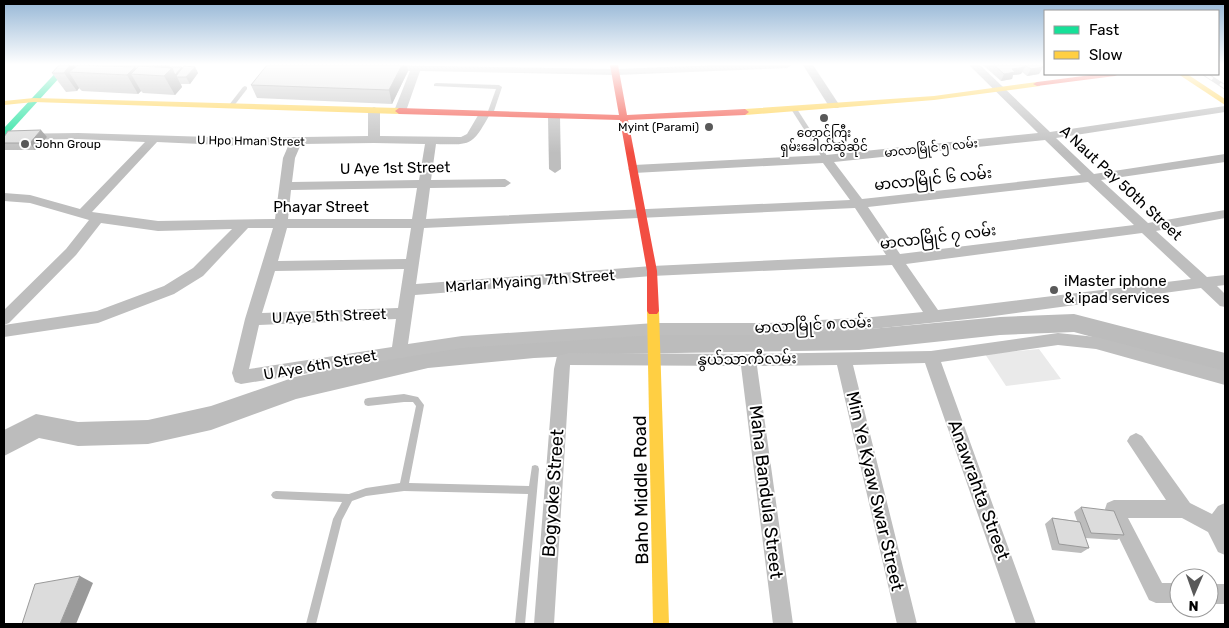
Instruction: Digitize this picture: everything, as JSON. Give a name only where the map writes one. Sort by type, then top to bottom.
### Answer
[{"type":"main road","points":[[4,114],[9,102],[21,94]]},
{"type":"main road","points":[[4,135],[39,94]]},
{"type":"main road","name":"Baho Middle Road","points":[[620,94],[652,271],[661,624]]},
{"type":"main road","points":[[9,102],[34,100],[624,118],[794,109],[964,94]]},
{"type":"main road","points":[[1212,94],[1225,103]]},
{"type":"street","points":[[400,111],[406,94]]},
{"type":"street","points":[[827,94],[834,106]]},
{"type":"street","name":"A Naut Pay 50th Street","points":[[1003,94],[1225,302]]},
{"type":"street","name":"မာလာမြိုင် ၅ လမ်း","points":[[634,169],[826,159],[1046,136],[1225,109]]},
{"type":"street","points":[[374,110],[374,139]]},
{"type":"street","name":"U Hpo Hman Street","points":[[4,135],[296,142],[374,139],[466,141],[472,136],[487,114]]},
{"type":"street","points":[[554,117],[555,169]]},
{"type":"street","points":[[83,213],[155,138]]},
{"type":"street","points":[[399,351],[431,141]]},
{"type":"street","points":[[253,319],[281,224],[289,158],[296,142]]},
{"type":"street","name":"မာလာမြိုင် ၆ လမ်း","points":[[642,215],[859,204],[1091,178],[1225,158]]},
{"type":"street","points":[[826,159],[859,204],[934,317]]},
{"type":"street","name":"U Aye 1st Street","points":[[286,186],[505,183]]},
{"type":"street","name":"Phayar Street","points":[[4,197],[51,203],[98,218],[158,226],[418,224],[642,215]]},
{"type":"street","name":"မာလာမြိုင် ၇ လမ်း","points":[[652,271],[895,260],[1145,228],[1225,214]]},
{"type":"street","points":[[4,319],[65,258],[98,218]]},
{"type":"street","points":[[4,331],[98,317],[169,290],[198,272],[244,224]]},
{"type":"street","points":[[270,266],[412,264]]},
{"type":"street","name":"Marlar Myaing 7th Street","points":[[408,290],[652,271]]},
{"type":"street","name":"မာလာမြိုင် ၈ လမ်း","points":[[399,351],[462,342],[655,331],[768,329],[934,317],[1225,280]]},
{"type":"street","name":"U Aye 5th Street","points":[[253,319],[405,313]]},
{"type":"street","name":"U Aye 6th Street","points":[[253,319],[240,373],[241,377],[249,378],[399,351]]},
{"type":"street","name":"နွယ်သာကီလမ်း","points":[[563,361],[568,359],[655,357],[748,360],[931,357],[1058,339],[1096,343],[1225,378]]},
{"type":"street","name":"Min Ye Kyaw Swar Street","points":[[843,357],[907,624]]},
{"type":"street","name":"Anawrahta Street","points":[[931,357],[1026,624]]},
{"type":"street","name":"Maha Bandula Street","points":[[748,360],[783,624]]},
{"type":"street","name":"Bogyoke Street","points":[[544,624],[563,361]]},
{"type":"street","points":[[1136,441],[1184,510]]},
{"type":"street","points":[[1169,593],[1156,593],[1114,509],[1184,510],[1220,519],[1225,545]]},
{"type":"lane","points":[[231,106],[240,94]]},
{"type":"lane","points":[[487,114],[496,94]]},
{"type":"lane","points":[[794,109],[826,159]]},
{"type":"lane","points":[[368,402],[404,398],[415,400],[420,405],[404,487]]},
{"type":"lane","points":[[520,624],[535,469]]},
{"type":"lane","points":[[276,494],[350,498],[366,492],[404,487],[533,490]]},
{"type":"lane","points":[[311,624],[338,519],[350,498]]},
{"type":"shaded area","points":[[1039,349],[1061,379],[1006,386],[985,354]]},
{"type":"building","points":[[41,130],[30,143],[4,143],[4,137],[8,131]]},
{"type":"building","points":[[1081,507],[1114,511],[1124,535],[1091,533]]},
{"type":"building","points":[[1052,518],[1080,522],[1089,548],[1059,544]]},
{"type":"building","points":[[80,576],[60,624],[22,624],[35,584]]},
{"type":"waterway","points":[[4,444],[36,426],[78,434],[148,432],[211,418],[295,388],[428,358],[534,348],[618,344],[859,340],[1000,326],[1074,323],[1225,363]]},
{"type":"traffic: fast","points":[[4,133],[40,94]]},
{"type":"traffic: slow","points":[[745,112],[961,94]]},
{"type":"traffic: slow","points":[[1212,94],[1225,103]]},
{"type":"traffic: slow","points":[[4,103],[34,100],[399,111]]},
{"type":"traffic: slow","points":[[653,311],[661,624]]},
{"type":"traffic: jam","points":[[619,94],[652,271],[653,311]]},
{"type":"traffic: jam","points":[[399,111],[624,118],[745,112]]},
{"type":"place","name":"တောင်ကြီး ရှမ်းခေါက်ဆွဲဆိုင်","points":[[824,118]]},
{"type":"place","name":"Myint (Parami)","points":[[709,127]]},
{"type":"place","name":"John Group","points":[[25,144]]},
{"type":"place","name":"iMaster iphone & ipad services","points":[[1054,290]]}]
